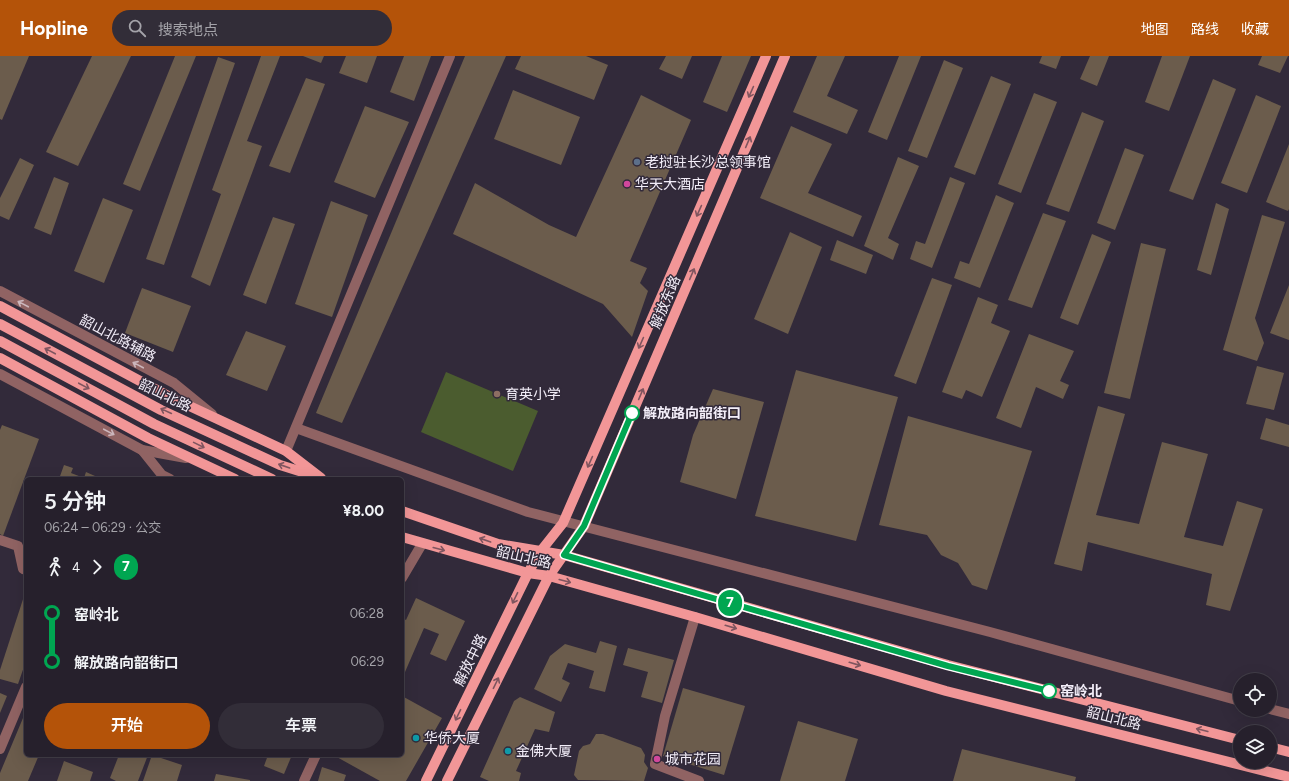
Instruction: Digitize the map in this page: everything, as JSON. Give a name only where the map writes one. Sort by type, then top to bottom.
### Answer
[{"type":"main road","name":"解放东路","points":[[540,552],[563,522],[766,56]]},
{"type":"main road","name":"解放东路","points":[[564,555],[584,526],[785,56]]},
{"type":"main road","points":[[0,306],[168,396],[286,451],[321,477]]},
{"type":"main road","name":"韶山北路","points":[[0,324],[161,410],[280,465],[319,477]]},
{"type":"main road","name":"韶山北路","points":[[0,341],[154,424],[268,477]]},
{"type":"main road","points":[[0,358],[148,438],[231,477]]},
{"type":"main road","name":"韶山北路","points":[[404,512],[498,544],[564,555],[948,666],[1233,738]]},
{"type":"main road","name":"韶山北路","points":[[404,538],[528,574],[549,576],[695,617],[946,691],[1289,777]]},
{"type":"main road","name":"解放中路","points":[[426,781],[540,552]]},
{"type":"main road","points":[[447,781],[549,576],[564,555]]},
{"type":"main road","points":[[1277,749],[1289,752]]},
{"type":"street","points":[[286,451],[450,56]]},
{"type":"street","name":"韶山北路辅路","points":[[0,291],[174,383],[216,418]]},
{"type":"street","points":[[0,374],[142,450],[194,459]]},
{"type":"street","points":[[296,428],[528,512],[990,632],[1233,699]]},
{"type":"street","points":[[142,450],[162,475],[166,477]]},
{"type":"street","points":[[0,540],[18,546],[24,569]]},
{"type":"street","points":[[404,573],[422,544]]},
{"type":"street","points":[[695,617],[665,716],[655,764],[699,781]]},
{"type":"street","points":[[0,749],[24,692]]},
{"type":"street","points":[[1277,711],[1289,714]]},
{"type":"street","points":[[304,781],[315,757]]},
{"type":"green space","points":[[446,372],[538,411],[513,471],[421,432]]},
{"type":"building","points":[[0,56],[29,56],[2,120],[0,119]]},
{"type":"building","points":[[92,56],[131,56],[78,166],[46,152]]},
{"type":"building","points":[[175,56],[196,56],[140,191],[123,184]]},
{"type":"building","points":[[261,56],[280,56],[247,141],[262,146],[210,286],[191,277],[221,194],[212,190]]},
{"type":"building","points":[[303,56],[324,56],[321,63]]},
{"type":"building","points":[[346,56],[377,56],[367,83],[339,73]]},
{"type":"building","points":[[404,56],[431,56],[414,101],[390,92]]},
{"type":"building","points":[[465,56],[506,56],[342,423],[316,413]]},
{"type":"building","points":[[521,56],[586,56],[608,65],[594,100],[515,69]]},
{"type":"building","points":[[666,56],[692,56],[682,79],[659,69]]},
{"type":"building","points":[[722,56],[751,56],[727,112],[703,102]]},
{"type":"building","points":[[817,56],[845,56],[827,96],[858,110],[847,134],[793,112]]},
{"type":"building","points":[[899,56],[921,56],[887,140],[868,132]]},
{"type":"building","points":[[1042,56],[1061,56],[1056,69],[1039,63]]},
{"type":"building","points":[[1090,56],[1109,56],[1097,86],[1080,79]]},
{"type":"building","points":[[1162,56],[1190,56],[1169,111],[1145,102]]},
{"type":"building","points":[[1262,56],[1288,56],[1280,73],[1258,65]]},
{"type":"building","points":[[218,57],[235,63],[164,265],[146,259]]},
{"type":"building","points":[[944,60],[963,68],[927,158],[908,151]]},
{"type":"building","points":[[991,76],[1011,84],[975,175],[954,167]]},
{"type":"building","points":[[306,78],[325,84],[290,173],[269,166]]},
{"type":"building","points":[[1213,79],[1236,89],[1193,200],[1169,191]]},
{"type":"building","points":[[513,90],[580,117],[561,165],[494,139]]},
{"type":"building","points":[[1034,93],[1057,102],[1021,193],[998,184]]},
{"type":"building","points":[[641,95],[691,120],[630,261],[647,268],[640,283],[648,291],[632,337],[603,304],[453,234],[475,183],[549,225],[576,237]]},
{"type":"building","points":[[1256,95],[1281,106],[1247,193],[1221,183]]},
{"type":"building","points":[[365,106],[409,122],[375,198],[334,182]]},
{"type":"building","points":[[1082,112],[1104,121],[1069,212],[1046,204]]},
{"type":"building","points":[[791,126],[832,144],[808,193],[862,216],[853,237],[760,198]]},
{"type":"building","points":[[1289,144],[1289,209],[1288,211],[1266,202]]},
{"type":"building","points":[[1125,148],[1144,155],[1115,230],[1097,223]]},
{"type":"building","points":[[898,157],[919,166],[888,238],[899,244],[893,260],[864,246]]},
{"type":"building","points":[[20,158],[34,165],[9,220],[0,216],[0,198]]},
{"type":"building","points":[[54,177],[69,183],[51,235],[34,228]]},
{"type":"building","points":[[950,177],[965,183],[932,268],[910,259],[916,241],[925,244]]},
{"type":"building","points":[[996,195],[1014,203],[980,288],[954,278],[960,261],[969,264]]},
{"type":"building","points":[[103,198],[133,210],[104,283],[74,271]]},
{"type":"building","points":[[331,201],[368,215],[332,317],[295,304]]},
{"type":"building","points":[[1216,203],[1229,209],[1211,275],[1197,270]]},
{"type":"building","points":[[1043,213],[1066,221],[1032,308],[1008,300]]},
{"type":"building","points":[[1262,215],[1285,222],[1255,318],[1264,343],[1257,361],[1223,350]]},
{"type":"building","points":[[273,217],[295,224],[266,304],[243,295]]},
{"type":"building","points":[[790,232],[822,247],[788,334],[754,319]]},
{"type":"building","points":[[1092,234],[1111,242],[1078,325],[1060,318]]},
{"type":"building","points":[[837,240],[873,255],[866,274],[830,260]]},
{"type":"building","points":[[1141,243],[1166,249],[1130,399],[1104,393]]},
{"type":"building","points":[[932,278],[952,285],[916,384],[894,376]]},
{"type":"building","points":[[1289,285],[1289,340],[1270,333]]},
{"type":"building","points":[[142,288],[191,306],[173,352],[125,333]]},
{"type":"building","points":[[978,297],[998,305],[991,323],[1010,331],[982,397],[966,390],[962,399],[942,392]]},
{"type":"building","points":[[246,331],[286,346],[267,391],[226,375]]},
{"type":"building","points":[[1029,334],[1074,351],[1060,381],[1069,385],[1063,399],[1036,387],[1021,428],[996,418]]},
{"type":"building","points":[[1257,366],[1284,373],[1274,410],[1246,404]]},
{"type":"building","points":[[796,370],[898,397],[856,541],[755,516]]},
{"type":"building","points":[[713,389],[764,402],[736,499],[680,482],[693,435]]},
{"type":"building","points":[[1098,406],[1125,414],[1096,515],[1139,524],[1162,442],[1208,454],[1184,537],[1223,546],[1237,501],[1263,509],[1230,611],[1206,605],[1212,574],[1088,542],[1082,571],[1054,564]]},
{"type":"building","points":[[908,416],[1032,451],[987,590],[972,585],[958,563],[941,555],[927,535],[879,525]]},
{"type":"building","points":[[1266,418],[1289,425],[1289,447],[1260,439]]},
{"type":"building","points":[[2,425],[39,439],[3,536],[0,534],[0,430]]},
{"type":"building","points":[[64,465],[73,468],[71,473],[81,477],[60,477]]},
{"type":"building","points":[[86,472],[95,477],[84,477]]},
{"type":"building","points":[[24,596],[24,667],[18,684],[0,679],[0,670]]},
{"type":"building","points":[[416,598],[465,621],[446,661],[430,654],[439,634],[424,628],[404,674],[404,619],[406,620]]},
{"type":"building","points":[[600,641],[617,646],[605,692],[589,688],[594,671],[568,663],[562,679],[570,683],[561,702],[534,689],[550,656],[565,644],[596,653]]},
{"type":"building","points":[[628,648],[674,660],[662,703],[641,697],[648,672],[623,665]]},
{"type":"building","points":[[683,688],[745,706],[724,775],[663,756]]},
{"type":"building","points":[[0,693],[7,696],[0,713]]},
{"type":"building","name":"华侨大厦","points":[[404,697],[442,718],[406,781],[380,781],[337,757],[404,757]]},
{"type":"building","name":"金佛大厦","points":[[520,697],[555,712],[549,732],[535,729],[516,771],[521,773],[519,781],[489,781],[480,777],[514,701]]},
{"type":"building","points":[[24,718],[24,757],[38,757],[28,781],[0,781],[0,773]]},
{"type":"building","points":[[798,721],[858,739],[845,781],[780,781]]},
{"type":"building","points":[[596,734],[603,734],[641,748],[645,755],[644,762],[648,768],[644,781],[578,780],[574,775],[579,751],[583,746],[590,744]]},
{"type":"building","points":[[962,749],[1076,777],[1075,781],[953,781]]},
{"type":"building","points":[[118,757],[147,757],[138,781],[116,781],[110,778]]},
{"type":"building","points":[[151,757],[158,757],[182,765],[177,781],[143,781]]},
{"type":"building","points":[[267,757],[291,757],[284,774],[264,766]]},
{"type":"building","points":[[64,761],[93,772],[90,781],[57,781]]},
{"type":"building","points":[[322,767],[346,775],[344,781],[318,781]]},
{"type":"building","points":[[216,774],[250,780],[250,781],[214,781]]},
{"type":"bus line","name":"7","points":[[632,413],[584,526],[564,555],[948,666],[1049,691]]},
{"type":"place","name":"老挝驻长沙总领事馆","points":[[637,162]]},
{"type":"place","name":"华天大酒店","points":[[627,184]]},
{"type":"place","name":"育英小学","points":[[497,394]]},
{"type":"place","name":"解放路向韶街口","points":[[632,413]]},
{"type":"place","name":"窑岭北","points":[[1049,691]]},
{"type":"place","name":"华侨大厦","points":[[416,738]]},
{"type":"place","name":"金佛大厦","points":[[508,751]]},
{"type":"place","name":"城市花园","points":[[657,759]]}]
